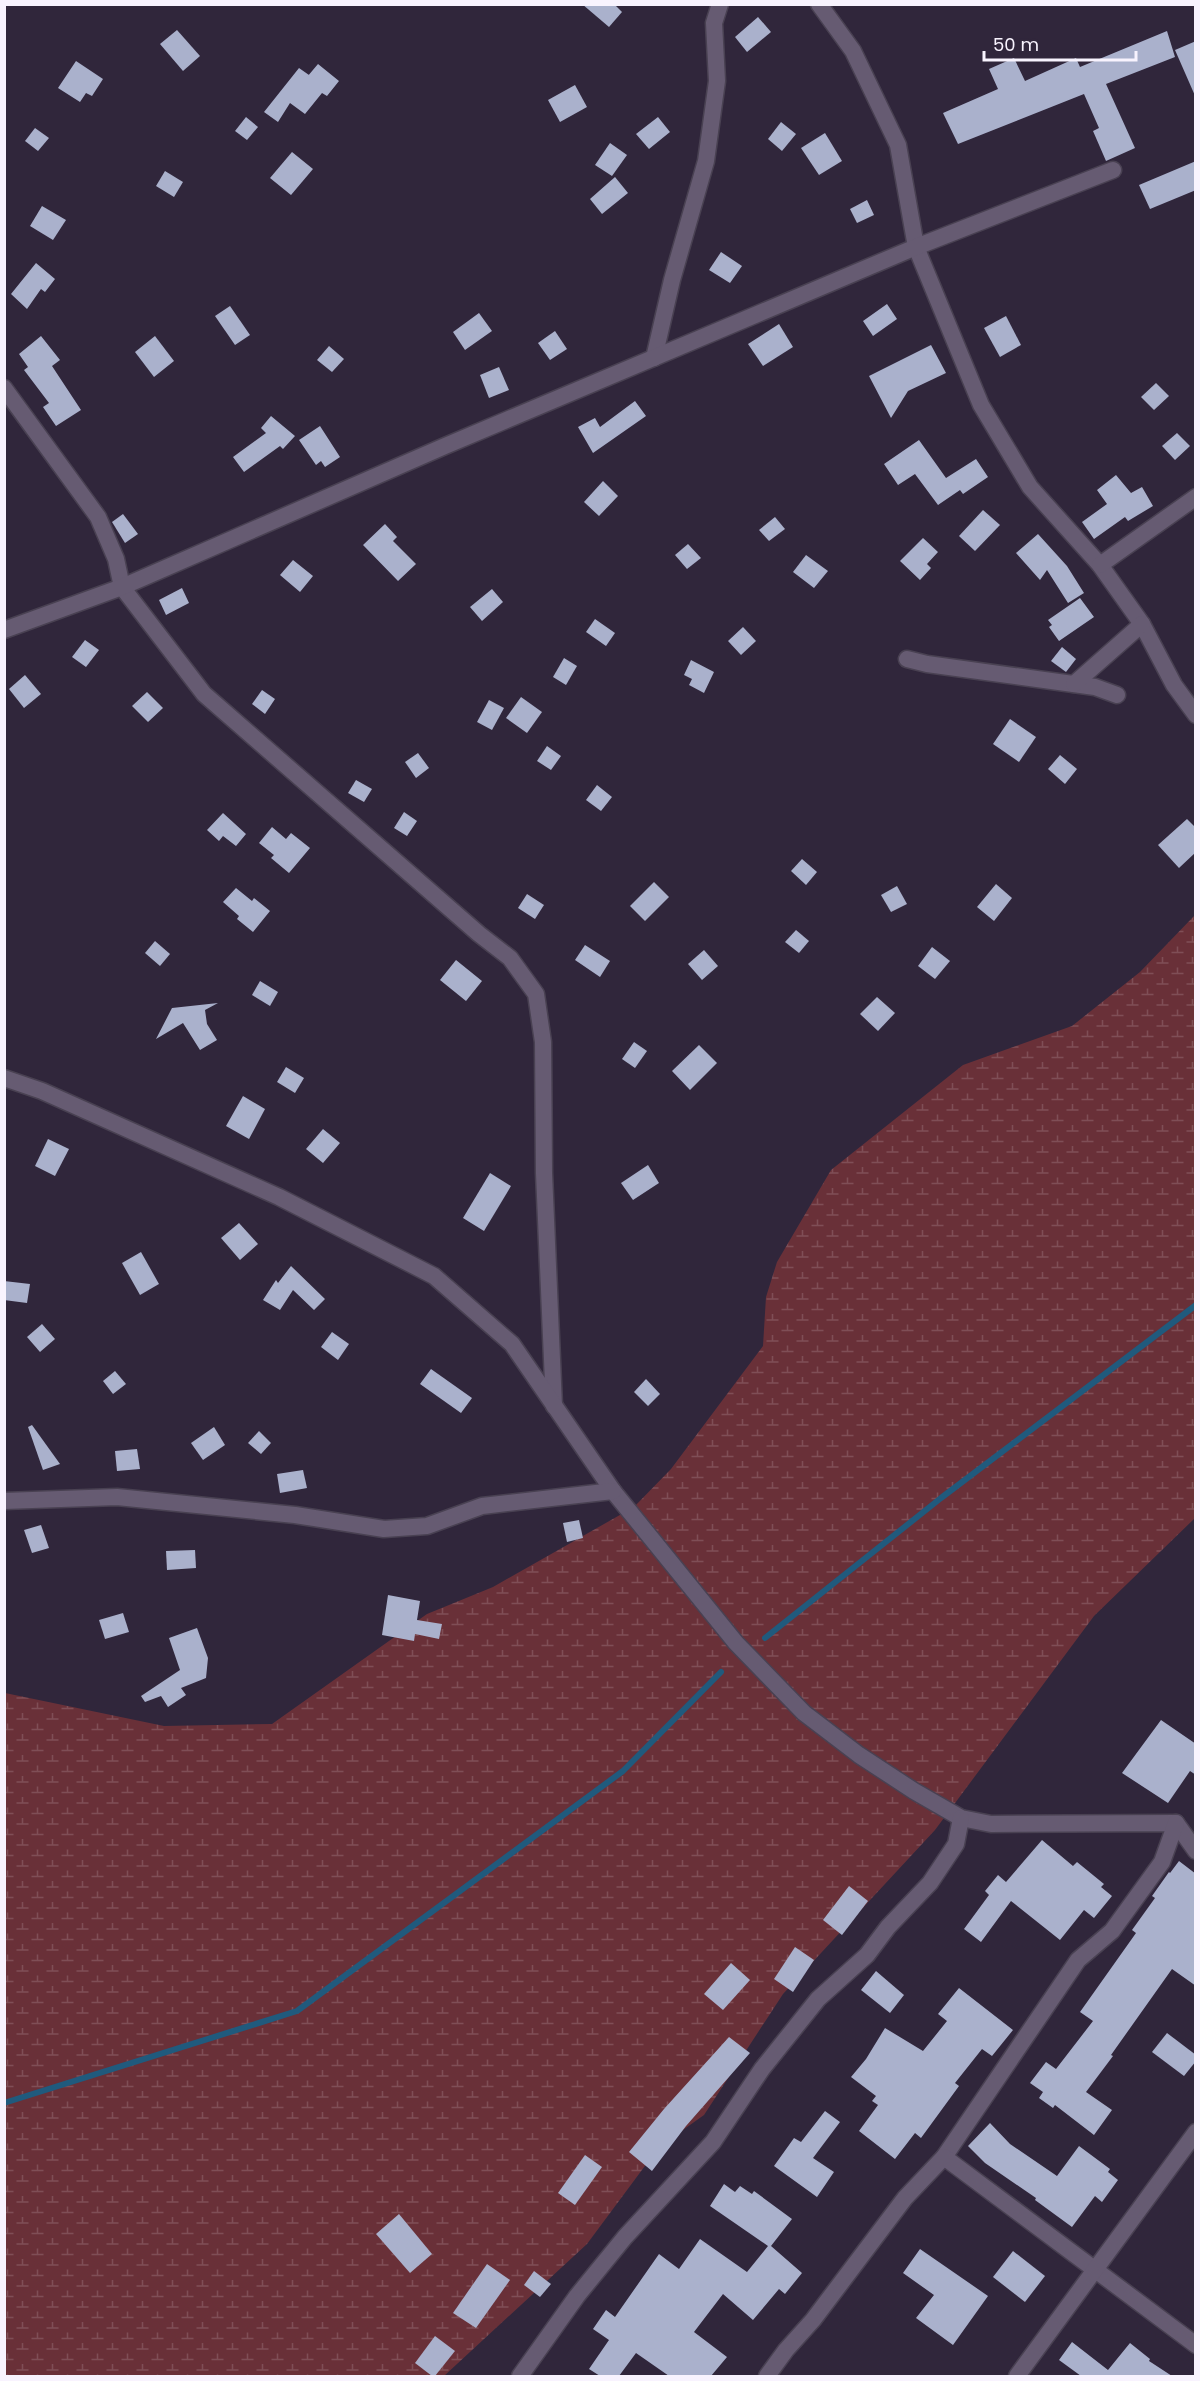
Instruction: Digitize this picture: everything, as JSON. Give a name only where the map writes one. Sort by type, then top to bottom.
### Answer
[{"type":"street","points":[[654,358],[672,280],[706,161],[717,81],[714,23],[720,4]]},
{"type":"street","points":[[819,4],[853,51],[898,145],[916,247],[981,405],[1030,487],[1100,565],[1142,624],[1174,686],[1196,715]]},
{"type":"street","points":[[4,630],[122,587],[916,247],[1113,170]]},
{"type":"street","points":[[4,388],[98,518],[116,559],[122,587],[204,694],[479,934],[510,958],[536,994],[543,1042],[544,1173],[554,1407]]},
{"type":"street","points":[[1100,565],[1196,497]]},
{"type":"street","points":[[1074,684],[1142,624]]},
{"type":"street","points":[[907,659],[938,666],[1095,687],[1117,695]]},
{"type":"street","points":[[4,1078],[42,1091],[279,1197],[434,1276],[512,1344],[613,1491],[736,1643],[804,1713],[860,1755],[914,1791],[962,1818],[991,1824],[1176,1823]]},
{"type":"street","points":[[4,1501],[117,1497],[295,1515],[384,1530],[427,1526],[482,1506],[613,1491]]},
{"type":"street","points":[[520,2376],[577,2296],[625,2236],[713,2142],[762,2069],[818,2000],[867,1955],[888,1927],[930,1883],[956,1844],[962,1818]]},
{"type":"street","points":[[1176,1823],[1196,1851]]},
{"type":"street","points":[[767,2376],[786,2350],[813,2320],[905,2198],[944,2157],[1078,1960],[1112,1931],[1162,1862],[1176,1823]]},
{"type":"street","points":[[1017,2376],[1196,2132]]},
{"type":"street","points":[[944,2157],[1196,2345]]},
{"type":"green space","points":[[1195,915],[1195,1518],[1094,1616],[935,1830],[783,1994],[704,2115],[659,2147],[587,2244],[444,2376],[5,2376],[5,1693],[164,1726],[272,1724],[427,1614],[493,1587],[634,1507],[671,1469],[763,1346],[766,1297],[777,1262],[831,1170],[963,1065],[1072,1026],[1140,972]]},
{"type":"building","points":[[582,4],[614,4],[622,12],[609,27]]},
{"type":"building","points":[[758,17],[771,32],[747,52],[735,37]]},
{"type":"building","points":[[177,30],[200,56],[183,71],[160,44]]},
{"type":"building","points":[[1167,31],[1175,57],[1106,84],[1135,148],[1106,161],[1093,131],[1099,128],[1084,94],[958,144],[943,113],[998,89],[989,69],[1014,58],[1025,81],[1076,58],[1080,67]]},
{"type":"building","points":[[1196,41],[1196,98],[1175,50]]},
{"type":"building","points":[[76,61],[103,79],[92,96],[86,93],[80,102],[58,88]]},
{"type":"building","points":[[318,64],[339,81],[327,96],[322,93],[305,114],[290,103],[278,122],[264,112],[299,68],[309,75]]},
{"type":"building","points":[[575,85],[587,107],[560,122],[548,100]]},
{"type":"building","points":[[246,117],[258,127],[247,140],[235,131]]},
{"type":"building","points":[[658,117],[670,132],[649,149],[636,134]]},
{"type":"building","points":[[781,122],[796,134],[782,151],[768,139]]},
{"type":"building","points":[[35,128],[49,138],[38,151],[25,141]]},
{"type":"building","points":[[825,133],[842,161],[819,175],[801,148]]},
{"type":"building","points":[[610,143],[627,155],[612,176],[595,165]]},
{"type":"building","points":[[292,152],[313,169],[291,195],[270,178]]},
{"type":"building","points":[[1196,161],[1196,190],[1150,209],[1139,185]]},
{"type":"building","points":[[165,171],[183,182],[174,197],[156,186]]},
{"type":"building","points":[[615,177],[628,193],[602,214],[590,199]]},
{"type":"building","points":[[867,200],[874,215],[857,223],[850,209]]},
{"type":"building","points":[[42,206],[66,220],[53,240],[30,226]]},
{"type":"building","points":[[721,252],[742,266],[730,283],[709,270]]},
{"type":"building","points":[[36,263],[55,279],[45,292],[41,289],[27,309],[11,294]]},
{"type":"building","points":[[887,304],[897,319],[873,336],[863,321]]},
{"type":"building","points":[[230,306],[250,335],[235,345],[215,316]]},
{"type":"building","points":[[479,313],[492,331],[465,350],[453,332]]},
{"type":"building","points":[[1006,316],[1021,345],[1000,357],[984,328]]},
{"type":"building","points":[[779,324],[793,347],[763,366],[748,344]]},
{"type":"building","points":[[555,331],[567,349],[550,360],[538,343]]},
{"type":"building","points":[[41,336],[60,360],[52,366],[81,410],[56,426],[43,407],[49,403],[24,370],[28,367],[19,354]]},
{"type":"building","points":[[155,336],[174,361],[154,377],[135,352]]},
{"type":"building","points":[[931,345],[946,373],[908,391],[891,418],[869,376]]},
{"type":"building","points":[[329,346],[344,359],[332,372],[317,360]]},
{"type":"building","points":[[499,367],[509,390],[489,398],[480,375]]},
{"type":"building","points":[[1156,383],[1169,396],[1154,410],[1141,397]]},
{"type":"building","points":[[635,401],[646,416],[593,453],[578,427],[595,418],[600,427]]},
{"type":"building","points":[[271,416],[295,436],[283,449],[280,446],[244,472],[233,457],[266,433],[261,428]]},
{"type":"building","points":[[320,426],[340,457],[325,467],[321,461],[316,465],[299,440]]},
{"type":"building","points":[[1177,433],[1190,446],[1175,460],[1162,446]]},
{"type":"building","points":[[919,440],[946,478],[976,459],[988,477],[963,494],[960,490],[938,505],[915,474],[898,485],[884,464]]},
{"type":"building","points":[[1116,475],[1131,493],[1142,487],[1153,506],[1128,521],[1125,517],[1094,539],[1082,522],[1107,504],[1097,490]]},
{"type":"building","points":[[603,481],[618,496],[599,516],[584,502]]},
{"type":"building","points":[[983,510],[1000,525],[975,551],[959,536]]},
{"type":"building","points":[[123,514],[138,534],[125,543],[112,522]]},
{"type":"building","points":[[775,517],[785,529],[769,541],[759,530]]},
{"type":"building","points":[[385,524],[397,537],[393,541],[416,564],[398,581],[363,545]]},
{"type":"building","points":[[1038,534],[1067,566],[1084,593],[1068,603],[1047,570],[1040,580],[1016,553]]},
{"type":"building","points":[[923,538],[938,552],[927,564],[931,568],[920,580],[900,561]]},
{"type":"building","points":[[688,544],[701,558],[687,569],[675,555]]},
{"type":"building","points":[[806,555],[828,571],[814,588],[793,572]]},
{"type":"building","points":[[293,560],[313,576],[300,592],[280,575]]},
{"type":"building","points":[[182,588],[189,603],[166,615],[159,600]]},
{"type":"building","points":[[492,589],[503,602],[482,621],[470,607]]},
{"type":"building","points":[[1080,598],[1094,617],[1059,641],[1049,627],[1052,625],[1048,620]]},
{"type":"building","points":[[595,619],[615,633],[606,646],[586,632]]},
{"type":"building","points":[[743,627],[756,641],[741,655],[728,641]]},
{"type":"building","points":[[85,640],[99,650],[86,667],[72,657]]},
{"type":"building","points":[[1062,647],[1076,659],[1066,672],[1051,661]]},
{"type":"building","points":[[564,658],[577,666],[566,685],[553,677]]},
{"type":"building","points":[[691,660],[714,672],[704,693],[689,685],[692,679],[684,675]]},
{"type":"building","points":[[25,675],[41,694],[24,708],[9,689]]},
{"type":"building","points":[[262,690],[275,699],[265,714],[252,704]]},
{"type":"building","points":[[147,692],[163,708],[148,722],[132,706]]},
{"type":"building","points":[[521,697],[542,712],[527,733],[506,718]]},
{"type":"building","points":[[489,700],[504,708],[492,730],[477,722]]},
{"type":"building","points":[[1010,719],[1036,737],[1019,762],[993,744]]},
{"type":"building","points":[[547,746],[561,756],[551,770],[537,761]]},
{"type":"building","points":[[418,753],[429,768],[416,778],[405,762]]},
{"type":"building","points":[[1060,755],[1077,769],[1065,784],[1048,769]]},
{"type":"building","points":[[356,780],[372,789],[364,802],[348,793]]},
{"type":"building","points":[[597,785],[612,797],[601,811],[586,800]]},
{"type":"building","points":[[404,812],[417,821],[407,836],[394,828]]},
{"type":"building","points":[[223,813],[246,834],[236,846],[223,836],[219,841],[207,830]]},
{"type":"building","points":[[1187,819],[1196,828],[1196,852],[1179,868],[1158,845]]},
{"type":"building","points":[[272,827],[286,839],[291,833],[310,848],[289,873],[271,858],[274,855],[259,843]]},
{"type":"building","points":[[802,859],[817,872],[806,885],[791,871]]},
{"type":"building","points":[[654,882],[669,897],[645,921],[630,906]]},
{"type":"building","points":[[996,884],[1012,898],[994,921],[977,907]]},
{"type":"building","points":[[897,886],[907,904],[891,912],[881,895]]},
{"type":"building","points":[[236,888],[252,901],[254,898],[270,911],[253,932],[237,919],[239,916],[223,902]]},
{"type":"building","points":[[527,894],[544,905],[535,919],[518,908]]},
{"type":"building","points":[[796,930],[809,941],[799,953],[785,942]]},
{"type":"building","points":[[155,941],[170,954],[160,966],[145,953]]},
{"type":"building","points":[[585,945],[610,961],[600,977],[575,960]]},
{"type":"building","points":[[932,947],[950,961],[935,979],[918,966]]},
{"type":"building","points":[[704,950],[718,966],[702,980],[688,964]]},
{"type":"building","points":[[456,960],[482,981],[466,1001],[440,980]]},
{"type":"building","points":[[260,981],[278,992],[270,1006],[252,995]]},
{"type":"building","points":[[877,997],[895,1013],[878,1031],[860,1014]]},
{"type":"building","points":[[218,1003],[205,1010],[207,1024],[217,1040],[200,1050],[183,1023],[156,1039],[172,1008]]},
{"type":"building","points":[[634,1042],[647,1051],[635,1068],[622,1059]]},
{"type":"building","points":[[699,1045],[717,1063],[690,1090],[672,1071]]},
{"type":"building","points":[[286,1067],[304,1078],[295,1093],[277,1082]]},
{"type":"building","points":[[243,1096],[265,1109],[249,1139],[226,1126]]},
{"type":"building","points":[[323,1129],[340,1143],[323,1163],[306,1149]]},
{"type":"building","points":[[48,1139],[69,1149],[55,1176],[35,1166]]},
{"type":"building","points":[[648,1165],[659,1183],[633,1200],[621,1183]]},
{"type":"building","points":[[490,1173],[511,1186],[484,1231],[463,1218]]},
{"type":"building","points":[[239,1223],[258,1244],[240,1260],[221,1238]]},
{"type":"building","points":[[141,1252],[159,1284],[140,1295],[122,1263]]},
{"type":"building","points":[[291,1266],[325,1299],[314,1310],[293,1290],[280,1310],[263,1300],[276,1280],[278,1283]]},
{"type":"building","points":[[4,1281],[30,1284],[27,1303],[4,1300]]},
{"type":"building","points":[[42,1324],[55,1339],[40,1352],[27,1337]]},
{"type":"building","points":[[332,1332],[349,1344],[338,1360],[321,1347]]},
{"type":"building","points":[[431,1369],[472,1398],[461,1413],[420,1384]]},
{"type":"building","points":[[115,1371],[126,1384],[113,1394],[103,1381]]},
{"type":"building","points":[[646,1379],[660,1394],[648,1406],[634,1392]]},
{"type":"building","points":[[32,1425],[60,1464],[43,1470],[28,1427]]},
{"type":"building","points":[[214,1427],[225,1445],[203,1460],[191,1443]]},
{"type":"building","points":[[259,1431],[271,1443],[261,1454],[248,1443]]},
{"type":"building","points":[[137,1449],[140,1469],[117,1471],[115,1451]]},
{"type":"building","points":[[303,1470],[307,1488],[280,1493],[277,1474]]},
{"type":"building","points":[[579,1520],[583,1538],[567,1542],[563,1523]]},
{"type":"building","points":[[41,1525],[49,1548],[32,1553],[24,1530]]},
{"type":"building","points":[[195,1550],[196,1568],[167,1570],[166,1551]]},
{"type":"building","points":[[388,1595],[420,1601],[417,1620],[442,1624],[439,1639],[415,1634],[414,1641],[382,1635]]},
{"type":"building","points":[[123,1613],[129,1632],[105,1639],[99,1620]]},
{"type":"building","points":[[197,1628],[208,1658],[206,1678],[181,1688],[186,1695],[168,1707],[161,1696],[145,1702],[141,1696],[180,1670],[169,1638]]},
{"type":"building","points":[[1161,1720],[1196,1744],[1196,1775],[1190,1771],[1168,1803],[1122,1773]]},
{"type":"building","points":[[1042,1840],[1073,1866],[1077,1862],[1104,1884],[1101,1887],[1112,1896],[1094,1918],[1084,1910],[1060,1940],[1011,1901],[981,1942],[964,1929],[989,1895],[985,1891],[998,1875],[1006,1882]]},
{"type":"building","points":[[1179,1861],[1196,1874],[1196,1986],[1172,1969],[1111,2055],[1113,2056],[1086,2092],[1112,2110],[1094,2135],[1055,2105],[1053,2108],[1039,2098],[1043,2092],[1030,2083],[1046,2062],[1056,2069],[1093,2021],[1080,2012],[1136,1933],[1132,1930],[1155,1898],[1152,1896]]},
{"type":"building","points":[[849,1886],[868,1901],[842,1935],[823,1920]]},
{"type":"building","points":[[795,1947],[814,1960],[793,1992],[774,1979]]},
{"type":"building","points":[[731,1963],[750,1980],[723,2010],[704,1994]]},
{"type":"building","points":[[876,1971],[904,1995],[890,2013],[861,1990]]},
{"type":"building","points":[[959,1988],[1013,2030],[992,2056],[982,2049],[955,2083],[959,2086],[921,2138],[915,2133],[895,2159],[859,2131],[878,2105],[872,2101],[876,2096],[851,2077],[866,2059],[885,2028],[923,2051],[947,2021],[938,2014]]},
{"type":"building","points":[[1167,2033],[1196,2055],[1196,2061],[1184,2076],[1152,2052]]},
{"type":"building","points":[[729,2037],[750,2053],[686,2126],[652,2171],[629,2152],[664,2109]]},
{"type":"building","points":[[825,2111],[840,2122],[813,2158],[834,2172],[817,2197],[774,2166],[794,2138],[801,2142]]},
{"type":"building","points":[[990,2123],[1010,2144],[1057,2176],[1079,2146],[1110,2169],[1108,2172],[1118,2180],[1102,2202],[1095,2196],[1072,2227],[1035,2200],[1036,2198],[985,2163],[968,2146]]},
{"type":"building","points":[[585,2155],[602,2167],[575,2205],[558,2193]]},
{"type":"building","points":[[724,2184],[735,2192],[740,2186],[752,2194],[754,2191],[792,2219],[771,2246],[802,2273],[785,2294],[779,2289],[753,2320],[723,2294],[694,2332],[727,2357],[711,2376],[669,2376],[636,2353],[619,2376],[600,2376],[589,2369],[609,2340],[593,2329],[606,2310],[615,2317],[659,2254],[679,2269],[700,2239],[747,2272],[768,2246],[710,2206]]},
{"type":"building","points":[[399,2214],[432,2254],[410,2273],[376,2234]]},
{"type":"building","points":[[920,2249],[988,2296],[953,2345],[916,2318],[934,2295],[903,2273]]},
{"type":"building","points":[[1013,2251],[1045,2276],[1025,2302],[993,2277]]},
{"type":"building","points":[[487,2264],[510,2280],[476,2328],[453,2313]]},
{"type":"building","points":[[534,2271],[551,2284],[540,2297],[524,2285]]},
{"type":"building","points":[[435,2336],[455,2351],[435,2376],[432,2376],[415,2363]]},
{"type":"building","points":[[1072,2342],[1108,2370],[1130,2343],[1150,2359],[1149,2361],[1172,2376],[1081,2376],[1059,2360]]},
{"type":"waterway","points":[[765,1638],[941,1498],[1196,1305]]},
{"type":"waterway","points":[[4,2103],[297,2011],[623,1771],[721,1672]]}]
